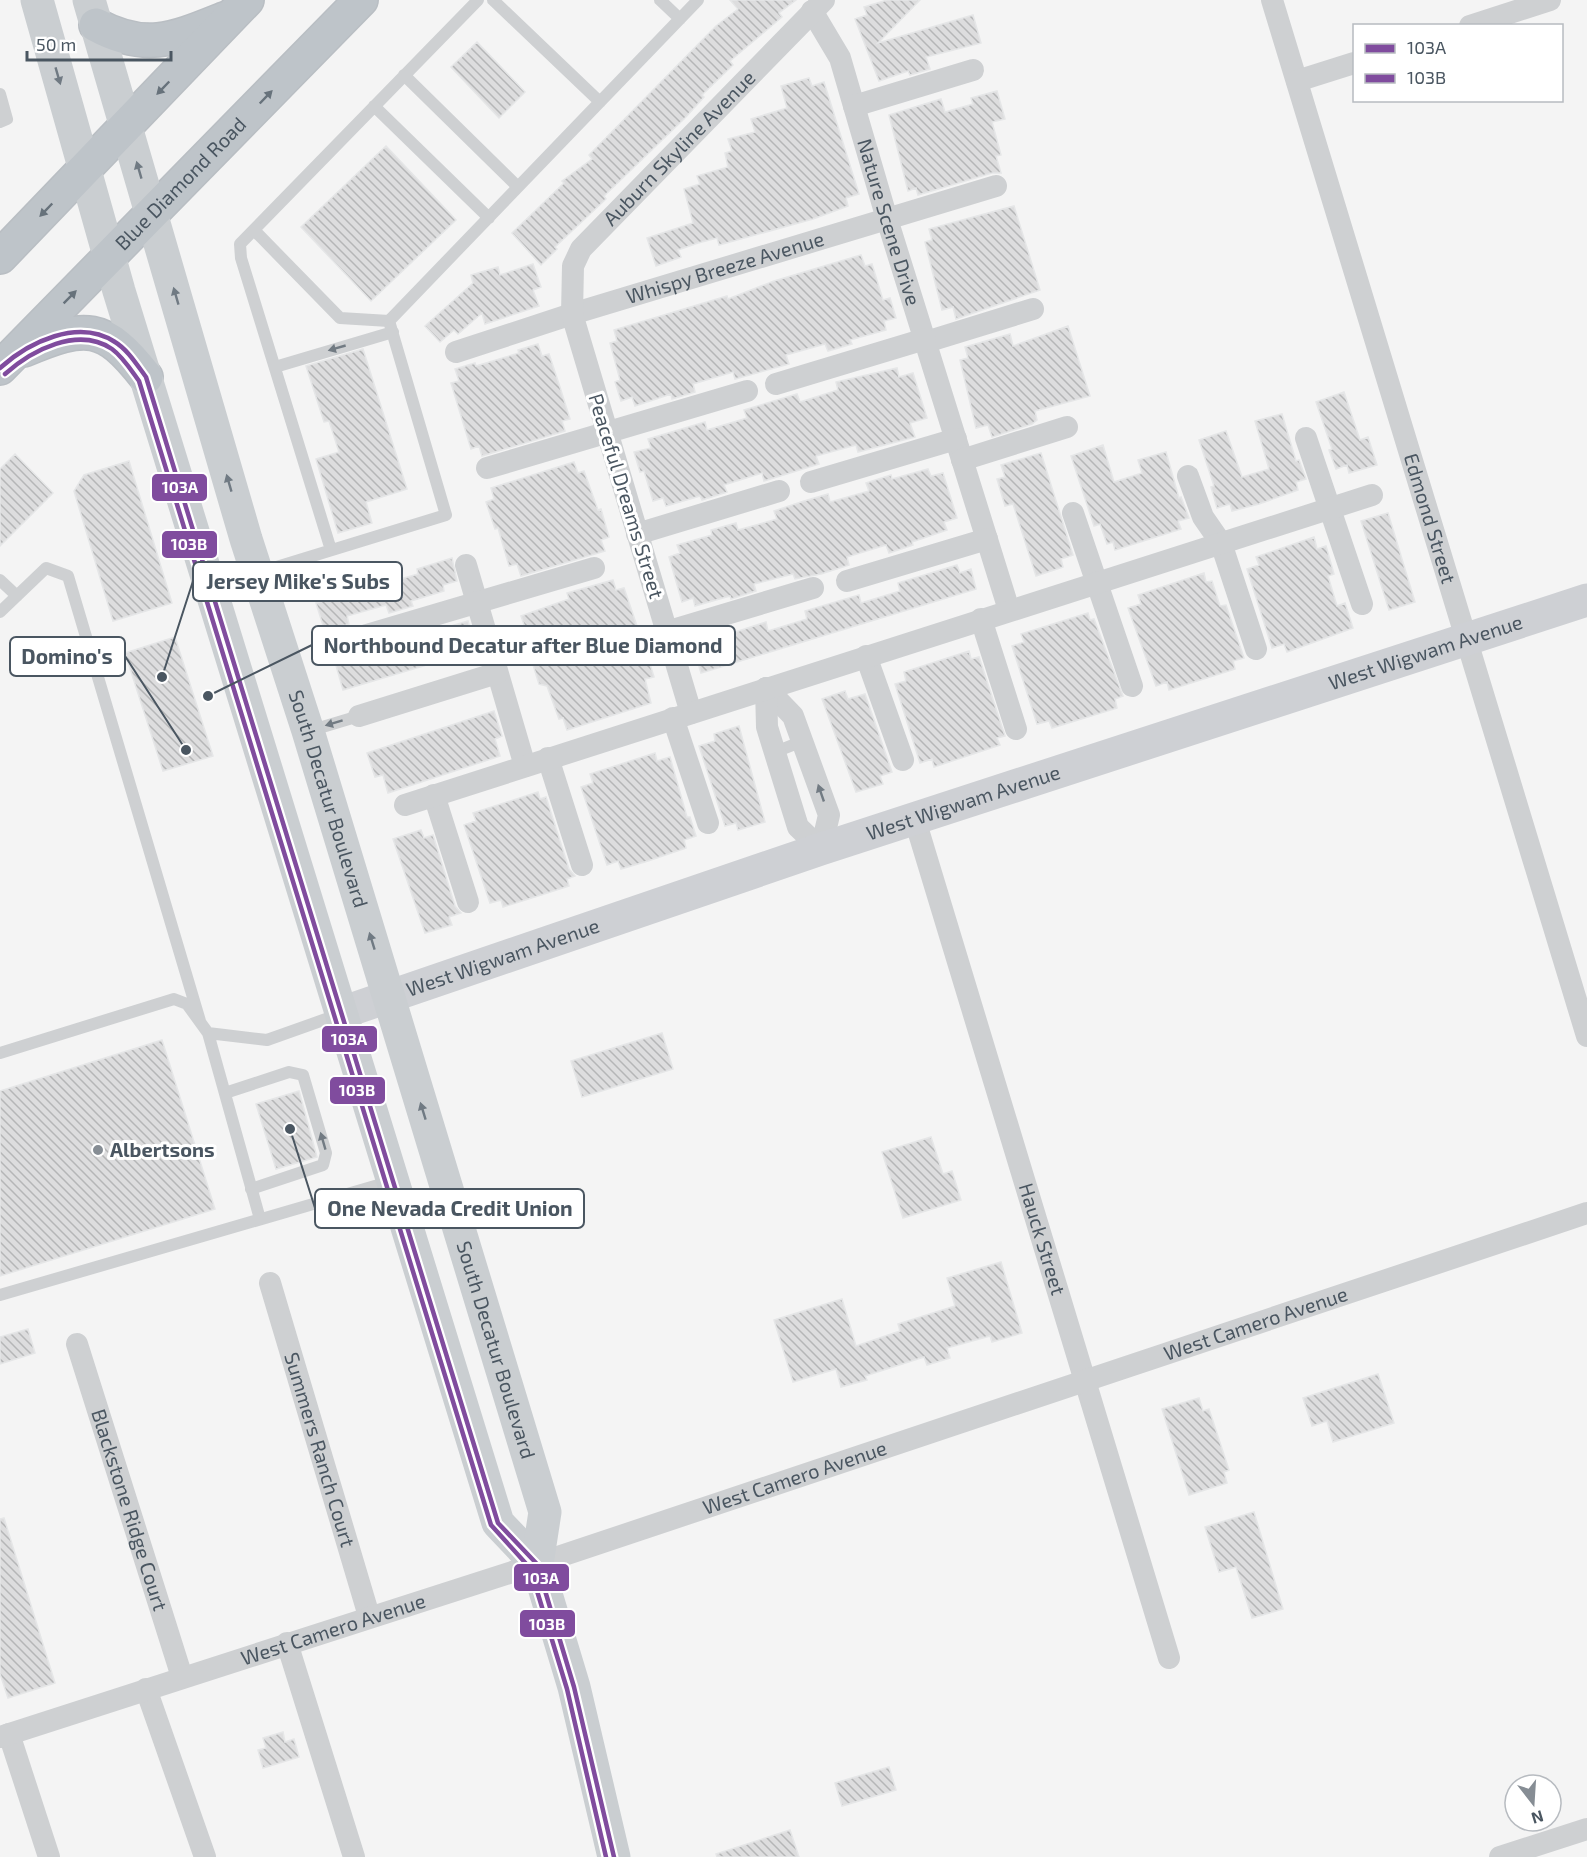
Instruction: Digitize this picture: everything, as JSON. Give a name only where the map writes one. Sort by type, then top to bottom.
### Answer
[{"type":"highway","name":"Blue Diamond Road","points":[[7,361],[360,0]]},
{"type":"highway","points":[[0,257],[239,8]]},
{"type":"highway","points":[[92,12],[119,37],[149,41],[186,34],[239,8]]},
{"type":"highway","points":[[7,361],[58,335],[100,334],[115,342],[127,353],[146,378]]},
{"type":"main road","name":"South Decatur Boulevard","points":[[37,0],[146,378],[498,1523],[537,1564]]},
{"type":"main road","name":"South Decatur Boulevard","points":[[92,12],[256,573],[308,731],[545,1512],[537,1564],[574,1687],[614,1857]]},
{"type":"street","name":"Edmond Street","points":[[1272,0],[1587,1036]]},
{"type":"street","points":[[1476,24],[1550,0]]},
{"type":"street","name":"Nature Scene Drive","points":[[818,6],[840,58],[887,219],[1009,610]]},
{"type":"street","name":"Auburn Skyline Avenue","points":[[572,314],[573,266],[581,249],[818,6]]},
{"type":"street","points":[[1297,81],[1353,63]]},
{"type":"street","points":[[854,106],[973,70]]},
{"type":"street","name":"Whispy Breeze Avenue","points":[[456,352],[572,314],[996,186]]},
{"type":"street","points":[[776,384],[1033,309]]},
{"type":"street","name":"Peaceful Dreams Street","points":[[572,314],[666,632],[682,716],[708,823]]},
{"type":"street","points":[[487,468],[747,391]]},
{"type":"street","points":[[811,482],[1067,427]]},
{"type":"street","points":[[1306,438],[1362,604]]},
{"type":"street","points":[[1188,476],[1203,517],[1221,543],[1256,649]]},
{"type":"street","points":[[637,534],[780,491]]},
{"type":"street","points":[[405,805],[1372,495]]},
{"type":"street","points":[[1073,513],[1132,686]]},
{"type":"street","points":[[847,581],[987,539]]},
{"type":"street","points":[[466,565],[525,766]]},
{"type":"street","points":[[343,642],[594,568]]},
{"type":"street","points":[[666,632],[813,588]]},
{"type":"street","name":"West Wigwam Avenue","points":[[341,1013],[821,849],[1587,600]]},
{"type":"street","points":[[981,620],[1016,729]]},
{"type":"street","points":[[866,656],[903,760]]},
{"type":"street","points":[[360,716],[497,673]]},
{"type":"street","points":[[766,688],[793,716],[829,815],[821,849]]},
{"type":"street","points":[[766,688],[767,727],[798,827],[821,849]]},
{"type":"street","points":[[548,758],[582,866]]},
{"type":"street","points":[[434,795],[468,902]]},
{"type":"street","name":"Hauck Street","points":[[915,820],[1169,1658]]},
{"type":"street","name":"West Camero Avenue","points":[[4,1736],[369,1616],[537,1564],[1587,1213]]},
{"type":"street","name":"Summers Ranch Court","points":[[270,1283],[369,1616]]},
{"type":"street","name":"Blackstone Ridge Court","points":[[77,1344],[182,1677]]},
{"type":"street","points":[[287,1643],[354,1857]]},
{"type":"street","points":[[146,1689],[205,1857]]},
{"type":"street","points":[[4,1736],[49,1857]]},
{"type":"street","points":[[1500,1857],[1587,1829]]},
{"type":"lane","points":[[331,550],[241,258],[240,244],[477,0]]},
{"type":"lane","points":[[493,0],[600,102]]},
{"type":"lane","points":[[660,0],[680,19]]},
{"type":"lane","points":[[275,367],[391,326],[518,187],[698,0]]},
{"type":"lane","points":[[404,75],[518,187]]},
{"type":"lane","points":[[0,94],[8,119],[0,122]]},
{"type":"lane","points":[[374,106],[489,218]]},
{"type":"lane","points":[[254,230],[340,318],[391,326]]},
{"type":"lane","points":[[256,573],[446,515],[391,326]]},
{"type":"lane","points":[[0,612],[46,568],[68,576],[200,1021]]},
{"type":"lane","points":[[0,580],[16,596]]},
{"type":"lane","points":[[308,731],[360,716]]},
{"type":"lane","points":[[775,752],[803,741]]},
{"type":"lane","points":[[0,1053],[174,999],[187,1004],[208,1033],[260,1220]]},
{"type":"lane","points":[[208,1033],[267,1040],[341,1013]]},
{"type":"lane","points":[[225,1093],[289,1072],[303,1075],[326,1153],[323,1165],[251,1189]]},
{"type":"lane","points":[[0,1295],[393,1181]]},
{"type":"building","points":[[730,0],[796,0],[779,13],[782,17],[730,61],[733,65],[702,95],[704,97],[685,118],[604,196],[606,199],[555,247],[557,249],[541,265],[512,233],[564,183],[562,181],[592,159],[589,155],[716,26],[738,9]]},
{"type":"building","points":[[887,0],[920,0],[878,43],[973,15],[981,43],[926,57],[930,69],[910,75],[908,71],[879,81],[855,19],[867,15],[864,7]]},
{"type":"building","points":[[477,42],[525,92],[499,118],[451,67]]},
{"type":"building","points":[[809,78],[812,86],[824,82],[859,194],[846,198],[848,206],[813,219],[719,245],[717,238],[698,243],[678,250],[681,257],[656,266],[647,238],[693,223],[684,189],[700,184],[697,176],[728,167],[725,153],[732,151],[728,139],[755,132],[751,119],[787,108],[781,86]]},
{"type":"building","points":[[997,91],[1005,119],[992,122],[1001,155],[996,156],[1001,173],[992,173],[918,195],[916,188],[908,191],[889,115],[941,99],[945,112],[973,104],[971,98]]},
{"type":"building","points":[[386,146],[456,220],[371,301],[301,227]]},
{"type":"building","points":[[1014,206],[1040,290],[956,319],[953,307],[942,310],[925,242],[932,240],[929,229]]},
{"type":"building","points":[[861,255],[865,266],[872,264],[883,300],[890,298],[896,318],[884,321],[886,330],[850,340],[852,344],[828,351],[825,344],[786,355],[789,364],[735,379],[733,372],[693,384],[695,392],[672,399],[671,394],[635,406],[632,397],[621,401],[615,382],[620,380],[610,343],[617,341],[614,330],[727,296],[728,299],[774,281]]},
{"type":"building","points":[[533,264],[541,287],[533,290],[539,306],[485,324],[482,313],[458,334],[454,330],[440,342],[425,326],[473,283],[471,275],[498,267],[500,275]]},
{"type":"building","points":[[1068,326],[1090,396],[1035,411],[1037,420],[1032,424],[992,437],[988,425],[976,428],[960,360],[968,358],[965,347],[1010,334],[1013,346]]},
{"type":"building","points":[[538,344],[542,356],[549,354],[570,419],[562,421],[565,431],[482,456],[479,446],[471,449],[451,383],[459,381],[455,369],[475,363],[476,366],[519,353],[518,350]]},
{"type":"building","points":[[363,349],[407,489],[366,502],[372,523],[338,533],[316,459],[339,452],[329,421],[324,422],[306,366]]},
{"type":"building","points":[[897,368],[899,377],[913,373],[927,418],[910,423],[915,437],[858,452],[856,445],[816,456],[819,464],[764,481],[762,473],[724,485],[727,492],[702,500],[700,496],[666,506],[663,498],[653,501],[644,471],[640,472],[634,452],[651,448],[648,439],[705,422],[707,430],[747,418],[744,410],[797,394],[800,402],[838,390],[836,382]]},
{"type":"building","points":[[1344,392],[1360,440],[1368,437],[1377,465],[1349,473],[1347,465],[1336,469],[1329,450],[1332,449],[1316,402]]},
{"type":"building","points":[[1282,414],[1296,461],[1299,460],[1306,479],[1296,482],[1298,490],[1259,504],[1232,511],[1230,504],[1217,508],[1211,487],[1214,486],[1199,440],[1226,431],[1242,477],[1269,469],[1255,421]]},
{"type":"building","points":[[1103,445],[1114,482],[1142,473],[1138,460],[1166,452],[1179,498],[1181,497],[1189,518],[1178,521],[1181,529],[1115,550],[1113,542],[1107,544],[1100,524],[1094,526],[1071,456]]},
{"type":"building","points":[[1041,453],[1073,555],[1061,559],[1063,567],[1036,576],[1013,504],[1005,506],[997,479],[1005,477],[1001,465]]},
{"type":"building","points":[[15,454],[53,493],[0,546],[0,469]]},
{"type":"building","points":[[129,461],[172,603],[113,621],[74,491],[84,475]]},
{"type":"building","points":[[574,462],[578,473],[584,471],[598,510],[601,509],[609,537],[601,540],[605,551],[521,576],[517,564],[509,566],[498,528],[495,529],[486,502],[494,499],[491,488]]},
{"type":"building","points":[[928,469],[931,476],[943,473],[957,518],[944,522],[947,530],[889,553],[886,545],[847,557],[849,565],[821,574],[795,579],[793,574],[754,584],[756,591],[731,599],[730,596],[695,606],[693,598],[682,602],[669,557],[680,553],[677,545],[712,535],[711,530],[736,523],[738,530],[777,519],[774,511],[804,501],[828,494],[830,502],[869,491],[866,483],[891,475],[892,479]]},
{"type":"building","points":[[1388,513],[1415,602],[1389,610],[1361,521]]},
{"type":"building","points":[[1314,537],[1317,549],[1326,546],[1334,574],[1328,576],[1337,606],[1345,603],[1353,628],[1287,652],[1284,644],[1272,648],[1247,569],[1259,565],[1256,557]]},
{"type":"building","points":[[452,558],[457,581],[443,585],[444,591],[411,601],[413,606],[389,613],[386,605],[347,616],[349,624],[325,632],[316,603],[418,574],[417,569]]},
{"type":"building","points":[[957,565],[960,573],[971,569],[976,589],[701,673],[695,653],[711,648],[708,641],[766,622],[768,631],[807,619],[805,611],[859,595],[861,603],[900,591],[898,583]]},
{"type":"building","points":[[1204,573],[1206,582],[1212,581],[1220,606],[1226,605],[1244,658],[1233,661],[1235,669],[1169,690],[1167,682],[1156,686],[1128,608],[1141,604],[1138,595]]},
{"type":"building","points":[[613,580],[616,590],[624,588],[654,677],[645,679],[651,703],[567,730],[563,718],[559,719],[547,686],[539,684],[533,665],[537,663],[521,616],[569,599],[567,593]]},
{"type":"building","points":[[1088,613],[1090,620],[1094,619],[1123,696],[1115,699],[1117,708],[1052,728],[1049,721],[1037,724],[1012,646],[1024,642],[1021,634]]},
{"type":"building","points":[[468,621],[474,642],[468,644],[470,652],[343,690],[335,662],[358,655],[360,662],[376,658],[400,650],[397,642]]},
{"type":"building","points":[[175,637],[213,756],[163,771],[125,653]]},
{"type":"building","points":[[969,651],[971,659],[979,657],[1005,736],[997,738],[1000,745],[934,767],[932,759],[920,763],[895,684],[906,681],[904,672]]},
{"type":"building","points":[[845,691],[848,699],[865,694],[892,772],[880,776],[883,784],[856,792],[822,699]]},
{"type":"building","points":[[494,711],[502,736],[495,739],[500,756],[388,793],[383,775],[375,777],[367,753]]},
{"type":"building","points":[[739,726],[765,822],[738,830],[736,823],[725,826],[699,746],[715,741],[714,734]]},
{"type":"building","points":[[655,753],[657,761],[670,757],[687,817],[690,817],[696,836],[684,840],[686,848],[648,861],[621,869],[618,861],[607,865],[581,787],[593,783],[590,774]]},
{"type":"building","points":[[538,792],[540,799],[546,797],[569,869],[575,876],[567,879],[569,886],[541,895],[503,907],[501,900],[490,903],[464,825],[476,821],[473,813]]},
{"type":"building","points":[[421,830],[424,838],[433,835],[455,906],[461,913],[449,917],[452,925],[425,933],[393,839]]},
{"type":"building","points":[[662,1033],[673,1069],[582,1097],[571,1061]]},
{"type":"building","name":"Albertsons","points":[[162,1040],[215,1209],[0,1276],[0,1091]]},
{"type":"building","points":[[299,1091],[317,1157],[276,1169],[256,1104]]},
{"type":"building","points":[[931,1137],[943,1174],[952,1171],[961,1200],[903,1218],[882,1152]]},
{"type":"building","points":[[1001,1262],[1022,1333],[992,1342],[990,1336],[947,1348],[950,1358],[927,1365],[924,1357],[865,1376],[867,1380],[841,1387],[836,1369],[793,1382],[774,1320],[842,1299],[856,1346],[900,1331],[898,1324],[955,1306],[947,1278]]},
{"type":"building","points":[[28,1329],[35,1353],[0,1364],[0,1337]]},
{"type":"building","points":[[1378,1374],[1394,1423],[1333,1442],[1327,1421],[1312,1426],[1303,1398]]},
{"type":"building","points":[[1199,1398],[1203,1411],[1209,1409],[1229,1470],[1224,1472],[1227,1483],[1189,1495],[1162,1409]]},
{"type":"building","points":[[1254,1512],[1283,1609],[1252,1618],[1236,1567],[1219,1572],[1205,1527]]},
{"type":"building","points":[[4,1518],[55,1683],[8,1698],[0,1674],[0,1519]]},
{"type":"building","points":[[283,1732],[285,1742],[294,1739],[299,1757],[263,1768],[258,1750],[266,1748],[263,1738]]},
{"type":"building","points":[[889,1767],[896,1790],[842,1806],[835,1783]]},
{"type":"building","points":[[790,1830],[799,1857],[717,1857],[716,1854]]},
{"type":"transit line","name":"103A","points":[[0,368],[39,342],[54,336],[86,332],[101,335],[120,345],[146,377],[498,1523],[537,1564],[574,1687],[614,1857]]},
{"type":"transit line","name":"103B","points":[[5,374],[42,349],[70,340],[85,340],[99,342],[112,349],[139,381],[491,1525],[530,1568],[567,1689],[606,1857]]},
{"type":"place","name":"Jersey Mike's Subs","points":[[162,677]]},
{"type":"place","name":"Northbound Decatur after Blue Diamond","points":[[208,696]]},
{"type":"place","name":"Domino's","points":[[186,750]]},
{"type":"place","name":"One Nevada Credit Union","points":[[290,1129]]},
{"type":"place","name":"Albertsons","points":[[98,1150]]}]
